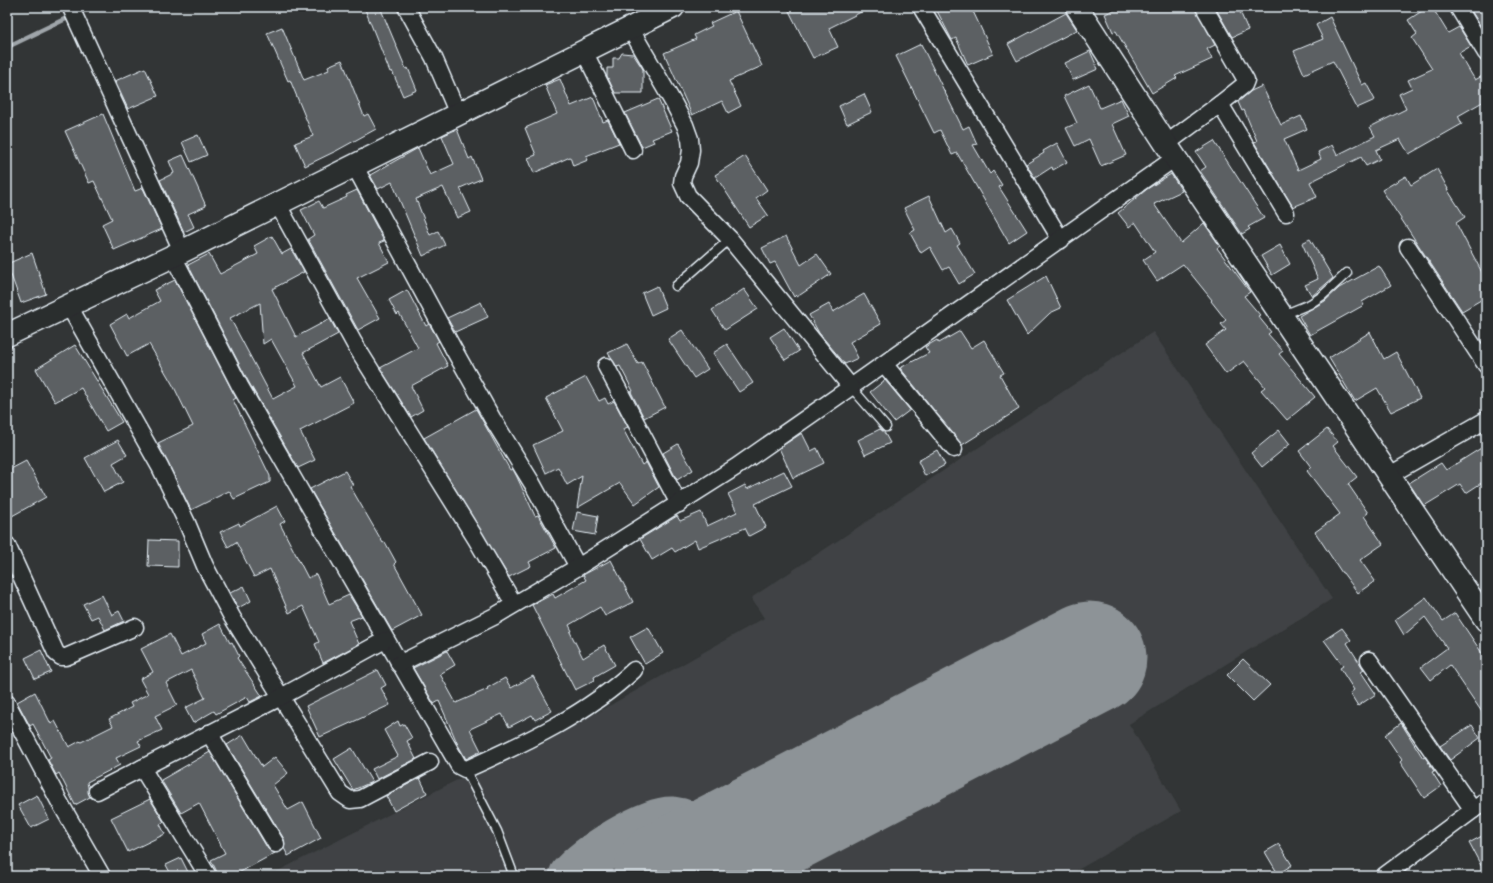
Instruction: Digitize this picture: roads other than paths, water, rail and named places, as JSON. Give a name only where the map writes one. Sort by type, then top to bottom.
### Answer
[{"type":"street","points":[[406,7],[434,58],[458,114]]},
{"type":"street","points":[[7,335],[178,253],[673,7]]},
{"type":"street","points":[[921,7],[1061,240]]},
{"type":"street","points":[[1077,7],[1170,151],[1280,316],[1486,620]]},
{"type":"street","points":[[399,664],[514,604],[578,567],[624,536],[679,504],[885,365],[1061,240],[1170,151],[1220,104],[1244,85],[1246,80],[1204,7]]},
{"type":"street","points":[[1458,7],[1486,53]]},
{"type":"street","points":[[71,8],[178,253],[240,386],[459,766],[465,769],[482,762],[575,715],[602,698],[634,670]]},
{"type":"street","points":[[630,28],[674,104],[685,125],[690,139],[691,150],[689,163],[683,176],[683,189],[730,239],[851,387]]},
{"type":"street","points":[[584,51],[633,150]]},
{"type":"street","points":[[1220,104],[1286,213]]},
{"type":"street","points":[[354,165],[454,350],[492,418],[532,483],[578,567]]},
{"type":"street","points":[[277,203],[354,343],[476,539],[514,604]]},
{"type":"street","points":[[1408,247],[1486,365]]},
{"type":"street","points":[[69,306],[160,467],[187,523],[205,566],[232,617],[340,793],[350,800],[360,799],[430,762]]},
{"type":"street","points":[[885,365],[954,449]]},
{"type":"street","points":[[606,366],[679,504]]},
{"type":"street","points":[[1388,476],[1486,420]]},
{"type":"street","points":[[7,545],[45,631],[56,653],[61,657],[66,657],[135,627]]},
{"type":"street","points":[[98,790],[281,697],[386,640]]},
{"type":"street","points":[[1369,660],[1473,810]]},
{"type":"street","points":[[7,703],[59,801],[102,876]]},
{"type":"street","points":[[209,733],[276,844]]},
{"type":"street","points":[[142,768],[208,876]]},
{"type":"street","points":[[1384,876],[1486,801]]},
{"type":"lane","points":[[676,286],[730,239]]},
{"type":"lane","points":[[1280,316],[1310,304],[1322,296],[1347,273]]},
{"type":"lane","points":[[851,387],[886,427]]},
{"type":"lane","points":[[465,769],[498,831],[514,876]]},
{"type":"waterway","points":[[7,47],[90,7]]}]
